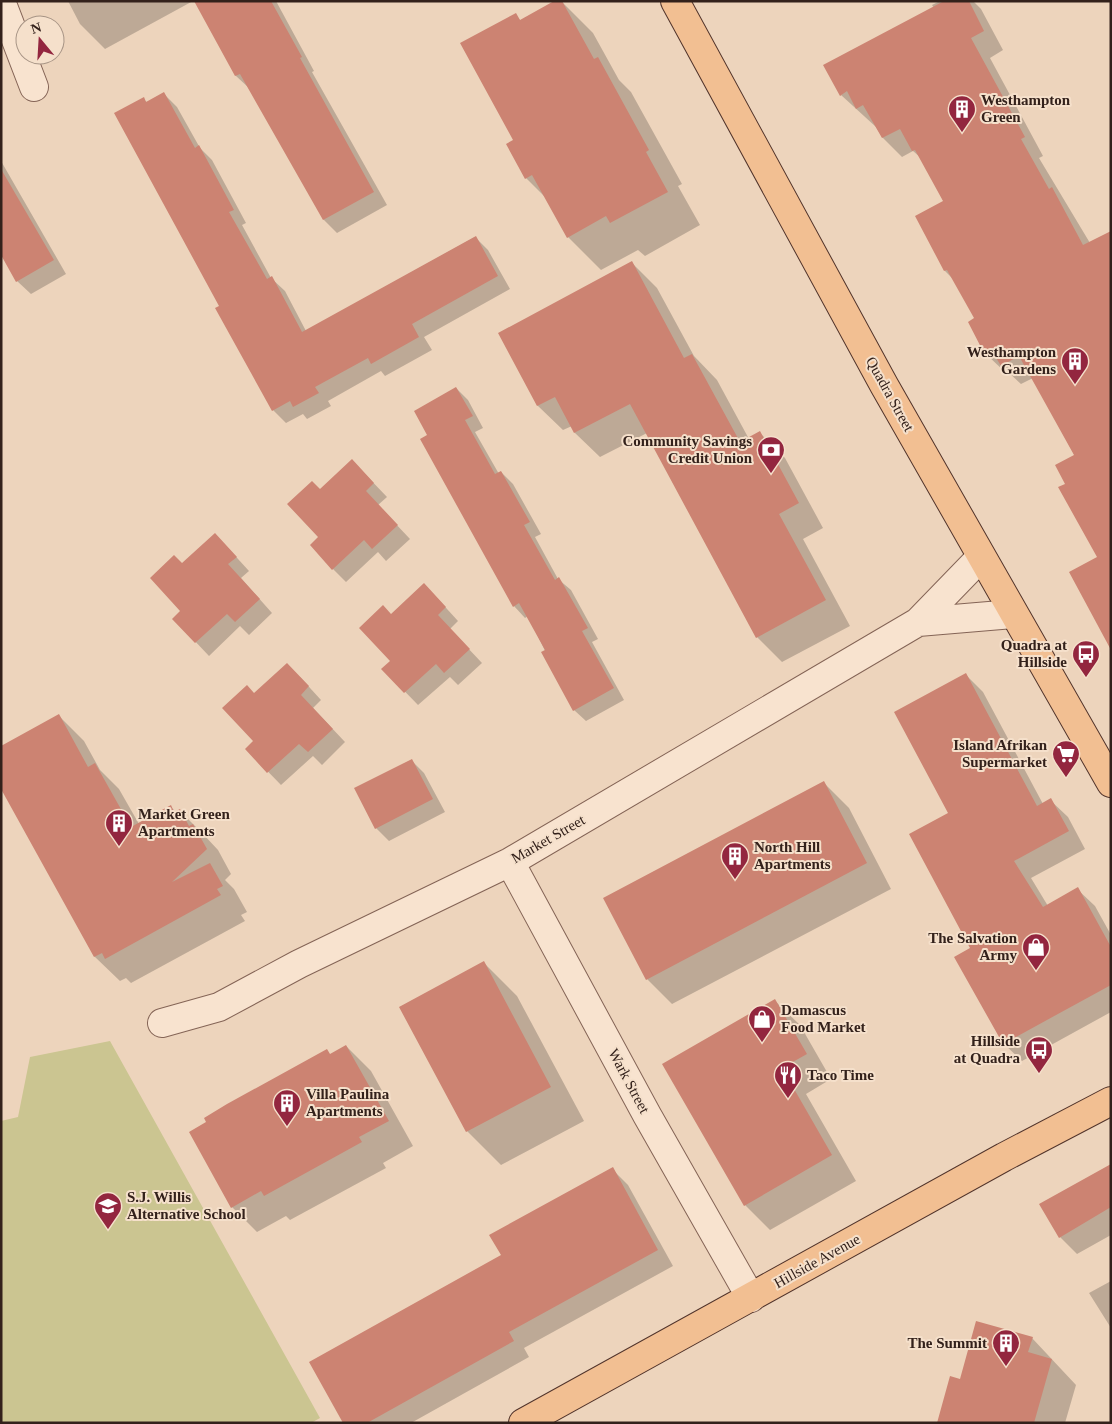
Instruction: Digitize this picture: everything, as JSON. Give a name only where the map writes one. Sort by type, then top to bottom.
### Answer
[{"type":"main road","name":"Quadra Street","points":[[675,1],[884,385],[1111,783]]},
{"type":"main road","name":"Hillside Avenue","points":[[523,1423],[996,1162],[1111,1101]]},
{"type":"street","points":[[2,1],[34,87]]},
{"type":"street","name":"Market Street","points":[[162,1023],[219,1006],[299,964],[510,862],[918,622],[981,557]]},
{"type":"street","name":"Market Street","points":[[918,622],[1013,614]]},
{"type":"street","name":"Wark Street","points":[[510,862],[647,1115],[752,1298]]},
{"type":"shaded area","name":"S.J. Willis Alternative School","points":[[110,1041],[320,1418],[311,1423],[1,1423],[1,1121],[18,1117],[30,1057]]},
{"type":"building","points":[[194,1],[271,1],[302,57],[300,58],[374,192],[323,220],[240,74],[235,76]]},
{"type":"building","points":[[554,1],[562,1],[594,59],[598,57],[649,150],[646,152],[668,192],[610,223],[606,216],[567,238],[532,175],[525,179],[506,144],[513,140],[460,43],[516,13],[520,20]]},
{"type":"building","points":[[944,1],[969,1],[984,31],[971,38],[1025,137],[1021,139],[1049,189],[1052,187],[1083,245],[1111,231],[1111,650],[1069,572],[1097,557],[1058,487],[1065,484],[1055,465],[1074,455],[1019,356],[1001,366],[992,351],[985,355],[968,322],[974,318],[947,270],[944,271],[915,216],[943,201],[915,150],[912,151],[900,129],[882,138],[863,105],[856,109],[847,91],[840,96],[823,65]]},
{"type":"building","points":[[164,92],[195,148],[199,145],[234,210],[229,212],[267,279],[272,276],[302,332],[476,236],[498,276],[412,324],[419,337],[371,364],[368,358],[315,387],[319,393],[293,407],[290,401],[272,411],[215,308],[219,306],[114,113],[144,97],[146,102]]},
{"type":"building","points":[[1,169],[54,260],[16,282],[1,255]]},
{"type":"building","points":[[632,261],[684,358],[692,354],[740,442],[760,431],[799,503],[779,514],[826,600],[756,638],[630,404],[574,433],[555,397],[537,406],[498,333]]},
{"type":"building","points":[[456,387],[473,416],[465,420],[495,474],[501,471],[530,522],[524,525],[555,580],[559,577],[588,628],[582,631],[614,688],[573,711],[541,652],[545,650],[519,603],[513,607],[420,439],[427,435],[414,411]]},
{"type":"building","points":[[352,459],[374,483],[366,491],[398,525],[372,549],[364,540],[332,570],[310,545],[318,537],[287,504],[312,481],[320,489]]},
{"type":"building","points":[[215,533],[237,557],[228,564],[260,599],[235,622],[227,614],[195,643],[172,619],[180,611],[150,578],[174,555],[182,563]]},
{"type":"building","points":[[424,583],[446,607],[438,615],[470,649],[444,673],[436,664],[404,693],[381,669],[390,661],[359,628],[383,605],[391,614]]},
{"type":"building","points":[[287,663],[309,686],[301,695],[333,729],[308,752],[299,744],[267,773],[245,749],[253,741],[222,708],[247,685],[254,693]]},
{"type":"building","points":[[966,673],[1037,806],[1051,798],[1069,831],[1014,861],[1043,907],[1078,887],[1111,947],[1111,985],[1003,1044],[954,957],[970,948],[909,834],[948,813],[894,712]]},
{"type":"building","name":"Market Green Apartments","points":[[59,714],[88,767],[95,763],[131,827],[171,805],[174,812],[180,809],[189,826],[193,824],[207,849],[172,882],[210,863],[223,886],[217,889],[221,895],[105,959],[102,953],[94,957],[1,789],[1,746]]},
{"type":"building","points":[[412,759],[433,799],[375,829],[354,788]]},
{"type":"building","name":"North Hill Apartments","points":[[824,781],[867,863],[646,980],[603,898]]},
{"type":"building","points":[[484,961],[551,1087],[466,1132],[399,1007]]},
{"type":"building","points":[[775,999],[807,1054],[782,1068],[832,1155],[744,1206],[662,1064]]},
{"type":"building","name":"Villa Paulina Apartments","points":[[346,1045],[389,1121],[359,1137],[362,1142],[264,1196],[261,1191],[231,1208],[189,1132],[206,1122],[204,1118],[227,1104],[327,1049],[330,1054]]},
{"type":"building","points":[[1111,1164],[1111,1207],[1059,1238],[1039,1204]]},
{"type":"building","points":[[613,1167],[658,1250],[509,1332],[514,1341],[367,1423],[343,1423],[309,1362],[501,1255],[489,1235]]},
{"type":"building","name":"The Summit","points":[[976,1321],[1033,1337],[1028,1352],[1052,1359],[1034,1423],[937,1423],[950,1376],[960,1379]]},
{"type":"place","name":"Westhampton Green","points":[[962,133]]},
{"type":"place","name":"Westhampton Gardens","points":[[1075,385]]},
{"type":"place","name":"Community Savings Credit Union","points":[[771,474]]},
{"type":"place","name":"Quadra at Hillside","points":[[1086,678]]},
{"type":"place","name":"Island Afrikan Supermarket","points":[[1066,778]]},
{"type":"place","name":"Market Green Apartments","points":[[119,847]]},
{"type":"place","name":"North Hill Apartments","points":[[735,880]]},
{"type":"place","name":"The Salvation Army","points":[[1036,971]]},
{"type":"place","name":"Damascus Food Market","points":[[762,1043]]},
{"type":"place","name":"Hillside at Quadra","points":[[1039,1074]]},
{"type":"place","name":"Taco Time","points":[[788,1099]]},
{"type":"place","name":"Villa Paulina Apartments","points":[[287,1127]]},
{"type":"place","name":"S.J. Willis Alternative School","points":[[108,1230]]},
{"type":"place","name":"The Summit","points":[[1006,1367]]}]
